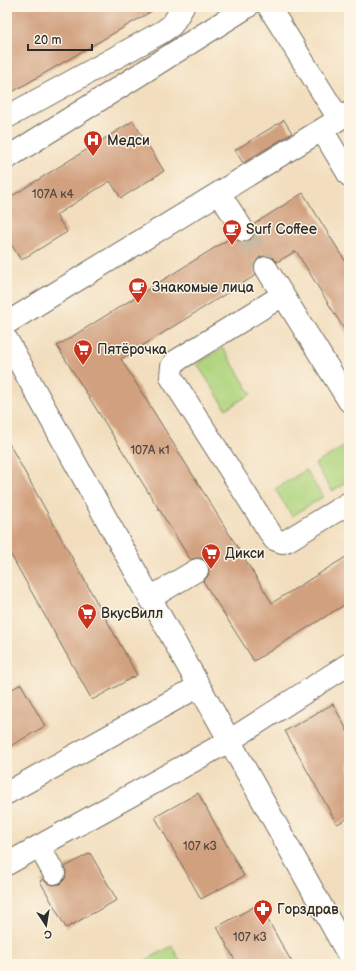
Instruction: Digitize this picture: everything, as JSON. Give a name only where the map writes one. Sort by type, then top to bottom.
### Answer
[{"type":"lane","points":[[7,117],[162,32],[172,25],[183,7]]},
{"type":"lane","points":[[7,158],[247,7]]},
{"type":"lane","points":[[269,7],[336,121],[349,175]]},
{"type":"lane","points":[[7,323],[336,121]]},
{"type":"lane","points":[[219,193],[243,230]]},
{"type":"lane","points":[[266,268],[349,401]]},
{"type":"lane","points":[[283,295],[176,361],[172,366],[171,377],[274,539],[282,542],[288,540],[349,503]]},
{"type":"lane","points":[[7,340],[349,956]]},
{"type":"lane","points":[[150,598],[197,570]]},
{"type":"lane","points":[[7,864],[229,741],[349,664]]},
{"type":"lane","points":[[7,793],[199,686]]},
{"type":"lane","points":[[39,846],[54,873]]},
{"type":"green space","points":[[223,348],[251,394],[226,409],[197,364]]},
{"type":"green space","points":[[347,445],[349,448],[349,481],[332,491],[315,464]]},
{"type":"green space","points":[[306,470],[323,497],[292,516],[275,489]]},
{"type":"green space","points":[[172,946],[182,964],[139,964]]},
{"type":"building","points":[[7,7],[159,7],[7,95]]},
{"type":"building","points":[[284,120],[292,133],[243,163],[235,150]]},
{"type":"building","points":[[133,121],[164,171],[121,198],[110,181],[56,215],[67,232],[21,260],[7,238],[7,199]]},
{"type":"building","points":[[303,193],[349,267],[349,337],[296,251],[277,262],[272,257],[260,257],[255,262],[254,268],[256,275],[121,359],[272,603],[349,555],[349,602],[254,661],[203,581],[208,576],[208,563],[203,559],[190,559],[57,346],[232,237],[238,241],[249,241],[254,235],[254,224]]},
{"type":"building","points":[[7,440],[137,675],[92,700],[7,548]]},
{"type":"building","points":[[21,684],[45,726],[7,748],[7,692]]},
{"type":"building","points":[[333,704],[349,734],[349,818],[337,824],[285,731]]},
{"type":"building","points":[[198,793],[244,876],[201,899],[155,817]]},
{"type":"building","points":[[90,853],[117,900],[66,928],[40,881],[43,879],[47,883],[53,885],[60,884],[65,879],[65,867]]},
{"type":"building","points":[[259,904],[293,964],[237,964],[217,927]]},
{"type":"tunnel","points":[[243,230],[266,268]]},
{"type":"place","name":"Медси","points":[[93,157]]},
{"type":"place","name":"Surf Coffee","points":[[232,246]]},
{"type":"place","name":"Знакомые лица","points":[[138,304]]},
{"type":"place","name":"Пятёрочка","points":[[83,366]]},
{"type":"place","name":"Дикси","points":[[211,570]]},
{"type":"place","name":"ВкусВилл","points":[[87,630]]},
{"type":"place","name":"Горздрав","points":[[263,926]]}]
